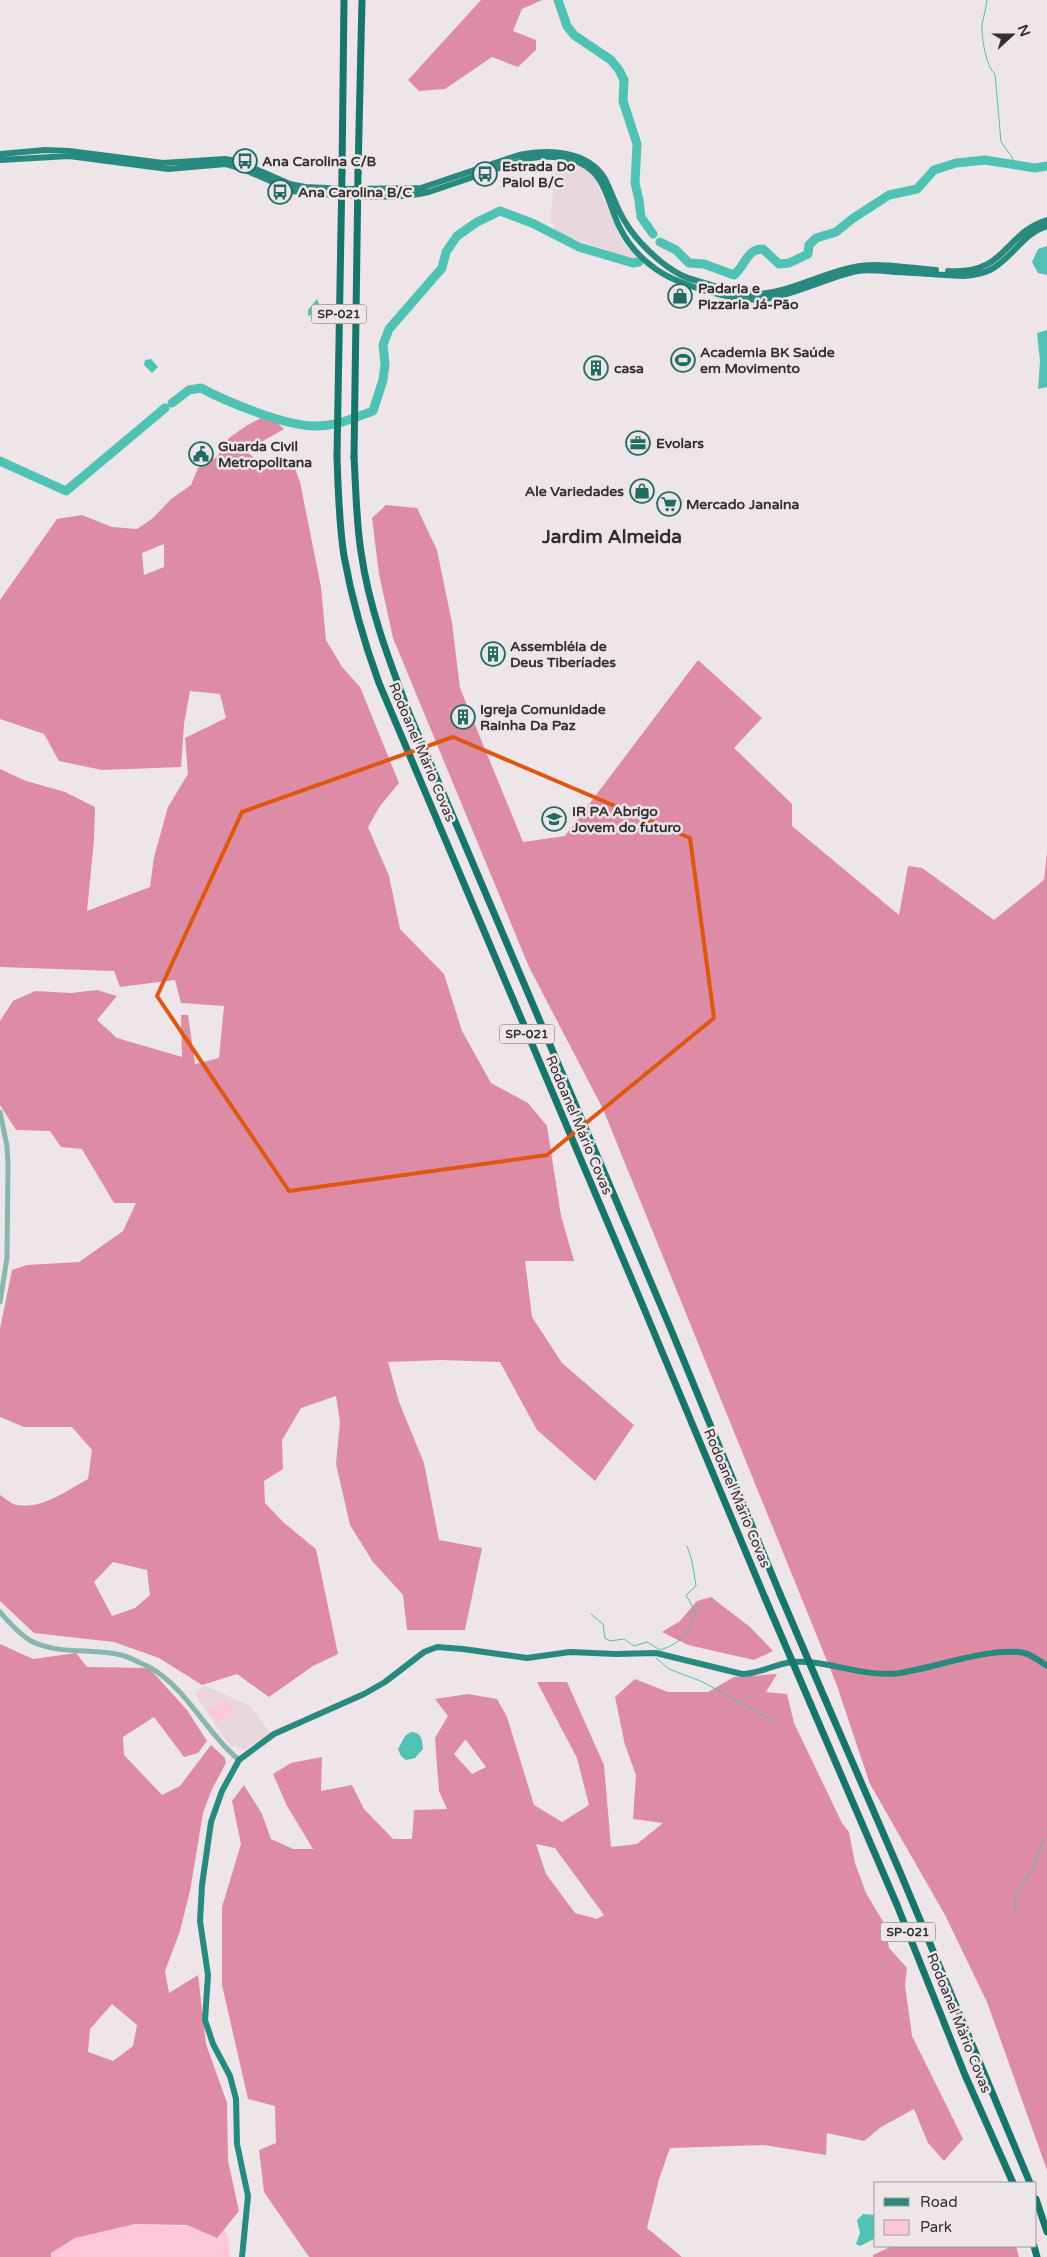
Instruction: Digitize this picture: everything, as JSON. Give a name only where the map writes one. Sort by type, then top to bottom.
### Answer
[{"type":"highway","name":"Rodoanel Mário Covas","points":[[344,0],[337,456],[344,555],[353,601],[366,650],[765,1598],[897,1905],[965,2075],[1013,2182]]},
{"type":"highway","name":"Rodoanel Mário Covas","points":[[362,0],[354,457],[356,513],[369,594],[387,657],[409,713],[672,1332],[780,1594],[1030,2182]]},
{"type":"highway","points":[[1037,2202],[1047,2232]]},
{"type":"main road","points":[[0,154],[68,151],[163,163],[225,159],[244,164],[290,184],[305,187],[409,190],[431,185],[519,155],[532,152],[556,152],[578,157],[599,172],[625,222],[658,258],[672,269],[688,278],[737,292],[759,294],[861,266],[951,272],[982,268],[1002,256],[1027,230],[1047,220]]},
{"type":"main road","points":[[0,160],[68,156],[168,170],[226,164],[304,193],[383,196],[418,195],[526,159],[551,156],[576,162],[596,174],[627,241],[664,274],[685,284],[746,300],[766,299],[846,274],[868,270],[973,275],[996,266],[1030,235],[1047,226]]},
{"type":"main road","points":[[627,241],[629,237],[635,234]]},
{"type":"main road","points":[[650,263],[658,258]]},
{"type":"main road","points":[[242,2257],[248,2196],[237,2144],[236,2099],[230,2076],[213,2044],[205,2020],[208,1975],[200,1921],[202,1885],[214,1814],[222,1791],[239,1760],[274,1734],[364,1694],[385,1682],[424,1652],[437,1647],[463,1648],[527,1658],[570,1652],[656,1653],[742,1674],[752,1674],[783,1663],[802,1662],[866,1672],[899,1673],[976,1657],[1008,1653],[1026,1654],[1047,1666]]},
{"type":"street","points":[[0,1112],[7,1146],[8,1165],[7,1258],[0,1302]]},
{"type":"street","points":[[0,1612],[23,1635],[40,1645],[60,1649],[119,1654],[150,1668],[179,1692],[218,1741],[239,1760]]},
{"type":"highlighted area","points":[[453,737],[690,838],[714,1018],[547,1155],[289,1191],[157,996],[242,812]]},
{"type":"shaded area","points":[[481,0],[542,0],[522,9],[513,31],[536,40],[536,50],[518,67],[492,57],[445,89],[419,91],[408,80]]},
{"type":"shaded area","points":[[555,159],[577,164],[587,170],[595,179],[623,244],[638,257],[635,260],[556,231],[551,220]]},
{"type":"shaded area","points":[[1047,246],[1047,275],[1038,273],[1032,262],[1038,249]]},
{"type":"shaded area","points":[[317,299],[322,311],[308,316],[308,310]]},
{"type":"shaded area","points":[[1047,330],[1047,387],[1038,389],[1040,361],[1037,333]]},
{"type":"shaded area","points":[[151,359],[158,367],[152,373],[144,365],[145,360]]},
{"type":"shaded area","points":[[268,414],[284,429],[246,451],[257,460],[292,460],[300,482],[321,587],[326,640],[342,667],[360,687],[399,783],[380,806],[368,827],[389,876],[400,929],[444,974],[462,1031],[491,1083],[528,1103],[547,1126],[561,1216],[574,1261],[525,1261],[532,1317],[562,1363],[634,1425],[595,1481],[537,1430],[500,1362],[441,1360],[388,1362],[399,1402],[424,1463],[439,1540],[482,1548],[465,1630],[407,1630],[403,1595],[373,1562],[350,1525],[336,1464],[340,1422],[336,1396],[301,1408],[282,1440],[283,1469],[264,1481],[265,1503],[284,1523],[316,1549],[338,1654],[313,1666],[269,1697],[237,1674],[202,1685],[159,1658],[114,1642],[34,1633],[0,1601],[0,1495],[10,1502],[26,1506],[35,1505],[54,1498],[88,1479],[92,1450],[72,1427],[24,1427],[0,1417],[0,1329],[12,1270],[27,1265],[79,1262],[123,1231],[136,1203],[114,1203],[82,1149],[61,1147],[50,1131],[16,1130],[0,1105],[0,1021],[13,1001],[35,991],[71,993],[97,990],[117,996],[97,1020],[117,1038],[182,1057],[181,1015],[188,1015],[195,1064],[219,1058],[224,1006],[181,1003],[175,980],[120,987],[114,971],[0,967],[0,769],[26,781],[65,792],[95,807],[94,840],[87,911],[150,887],[154,857],[168,807],[188,774],[185,738],[226,718],[220,694],[190,691],[184,724],[181,767],[102,770],[59,761],[44,734],[0,719],[0,600],[57,519],[82,515],[112,527],[137,529],[153,518],[171,499],[191,485],[198,468],[217,457],[229,438]],"holes":[[[164,544],[164,567],[144,575],[142,553]],[[113,1562],[147,1570],[150,1595],[135,1608],[112,1616],[94,1582]]]},
{"type":"shaded area","points":[[386,505],[417,508],[437,550],[452,623],[460,688],[523,842],[565,836],[698,660],[762,718],[734,748],[792,804],[792,826],[899,915],[908,866],[922,868],[994,920],[1044,880],[1047,853],[1047,2170],[987,2002],[945,1915],[870,1784],[836,1683],[603,1109],[529,967],[393,638],[379,574],[372,518]]},
{"type":"shaded area","points":[[711,1597],[750,1627],[773,1651],[754,1660],[688,1645],[662,1632],[680,1621],[697,1601]]},
{"type":"shaded area","points":[[0,1644],[33,1659],[76,1653],[87,1667],[149,1668],[187,1710],[207,1741],[198,1753],[184,1757],[154,1717],[123,1737],[124,1755],[162,1795],[180,1786],[211,1745],[225,1758],[226,1763],[212,1789],[203,1813],[190,1891],[180,1931],[165,1971],[169,1993],[198,1975],[206,2044],[227,2103],[228,2161],[239,2211],[217,2238],[187,2225],[135,2224],[75,2238],[51,2253],[51,2257],[0,2257]],"holes":[[[112,2004],[137,2025],[133,2046],[113,2061],[88,2052],[90,2029]]]},
{"type":"shaded area","points":[[777,1674],[766,1692],[787,1694],[794,1723],[842,1823],[849,1832],[855,1863],[866,1893],[885,1925],[889,1948],[907,1968],[905,1985],[912,2036],[963,2139],[944,2161],[928,2143],[914,2109],[881,2127],[864,2141],[827,2133],[826,2155],[764,2145],[670,2148],[659,2179],[647,2228],[682,2257],[309,2257],[264,2192],[259,2150],[276,2143],[275,2106],[248,2099],[222,1985],[222,1907],[241,1844],[232,1801],[244,1785],[262,1814],[271,1839],[293,1849],[313,1849],[287,1806],[273,1774],[291,1763],[322,1757],[321,1791],[352,1785],[364,1809],[393,1839],[412,1839],[414,1810],[447,1809],[439,1791],[435,1738],[448,1716],[435,1699],[468,1694],[497,1699],[507,1717],[534,1805],[562,1822],[589,1805],[577,1758],[537,1682],[567,1682],[604,1765],[611,1847],[637,1844],[663,1823],[633,1819],[636,1775],[625,1745],[615,1697],[635,1679],[668,1692],[708,1692],[734,1677]],"holes":[[[465,1740],[486,1767],[472,1774],[454,1754]],[[536,1844],[555,1848],[604,1915],[597,1919],[575,1913],[546,1874]]]},
{"type":"shaded area","points":[[205,1686],[249,1705],[270,1733],[245,1749],[232,1746],[225,1739],[195,1694]]},
{"type":"shaded area","points":[[411,1732],[421,1737],[423,1749],[415,1758],[406,1760],[401,1756],[398,1749],[405,1736]]},
{"type":"shaded area","points":[[863,2214],[874,2215],[874,2239],[860,2246],[856,2244],[860,2233],[857,2220]]},
{"type":"shaded area","points":[[890,2247],[1016,2247],[1019,2257],[873,2257],[873,2255]]},
{"type":"green space","points":[[225,1699],[233,1710],[217,1722],[208,1711]]},
{"type":"green space","points":[[219,2220],[228,2236],[230,2257],[51,2257],[51,2253],[75,2238],[135,2224],[190,2226],[216,2238]]},
{"type":"waterway","points":[[558,0],[567,26],[574,35],[611,60],[624,80],[623,101],[637,144],[635,183],[641,217],[653,234]]},
{"type":"waterway","points":[[987,0],[982,24],[983,43],[989,65],[995,74],[1001,142],[1012,157],[1014,166]]},
{"type":"waterway","points":[[660,242],[676,250],[689,263],[704,264],[734,275],[750,255],[757,250],[763,249],[779,264],[789,263],[808,254],[809,245],[816,238],[836,232],[852,219],[889,195],[917,189],[934,170],[956,163],[985,160],[1035,168],[1047,166]]},
{"type":"waterway","points":[[172,403],[189,390],[201,388],[225,400],[271,417],[286,422],[313,426],[336,424],[373,411],[383,380],[385,364],[383,345],[389,329],[442,268],[446,252],[457,236],[477,222],[500,211],[532,223],[579,247],[633,263],[639,262]]},
{"type":"waterway","points":[[0,461],[66,491],[165,408]]},
{"type":"waterway","points":[[591,1614],[603,1624],[605,1638],[610,1641],[624,1639],[634,1646],[647,1642],[660,1650],[674,1644],[687,1632],[696,1613],[686,1595],[696,1586],[692,1561],[687,1546]]},
{"type":"waterway","points":[[656,1658],[669,1669],[703,1682],[775,1722]]},
{"type":"waterway","points":[[1015,1913],[1015,1896],[1034,1867],[1043,1843],[1047,1838]]},
{"type":"place","name":"Ana Carolina C/B","points":[[245,161]]},
{"type":"place","name":"Estrada Do Paiol B/C","points":[[485,174]]},
{"type":"place","name":"Ana Carolina B/C","points":[[280,192]]},
{"type":"place","name":"Padaria e Pizzaria Já-Pão","points":[[680,296]]},
{"type":"place","name":"Academia BK Saúde em Movimento","points":[[683,360]]},
{"type":"place","name":"casa","points":[[596,368]]},
{"type":"place","name":"Evolars","points":[[638,443]]},
{"type":"place","name":"Guarda Civil Metropolitana","points":[[201,454]]},
{"type":"place","name":"Ale Variedades","points":[[642,491]]},
{"type":"place","name":"Mercado Janaina","points":[[669,504]]},
{"type":"place","name":"Assembléia de Deus Tiberíades","points":[[493,654]]},
{"type":"place","name":"Igreja Comunidade Rainha Da Paz","points":[[463,717]]},
{"type":"place","name":"IR PA Abrigo Jovem do futuro","points":[[554,819]]},
{"type":"district","name":"Jardim Almeida","points":[[612,537]]}]
